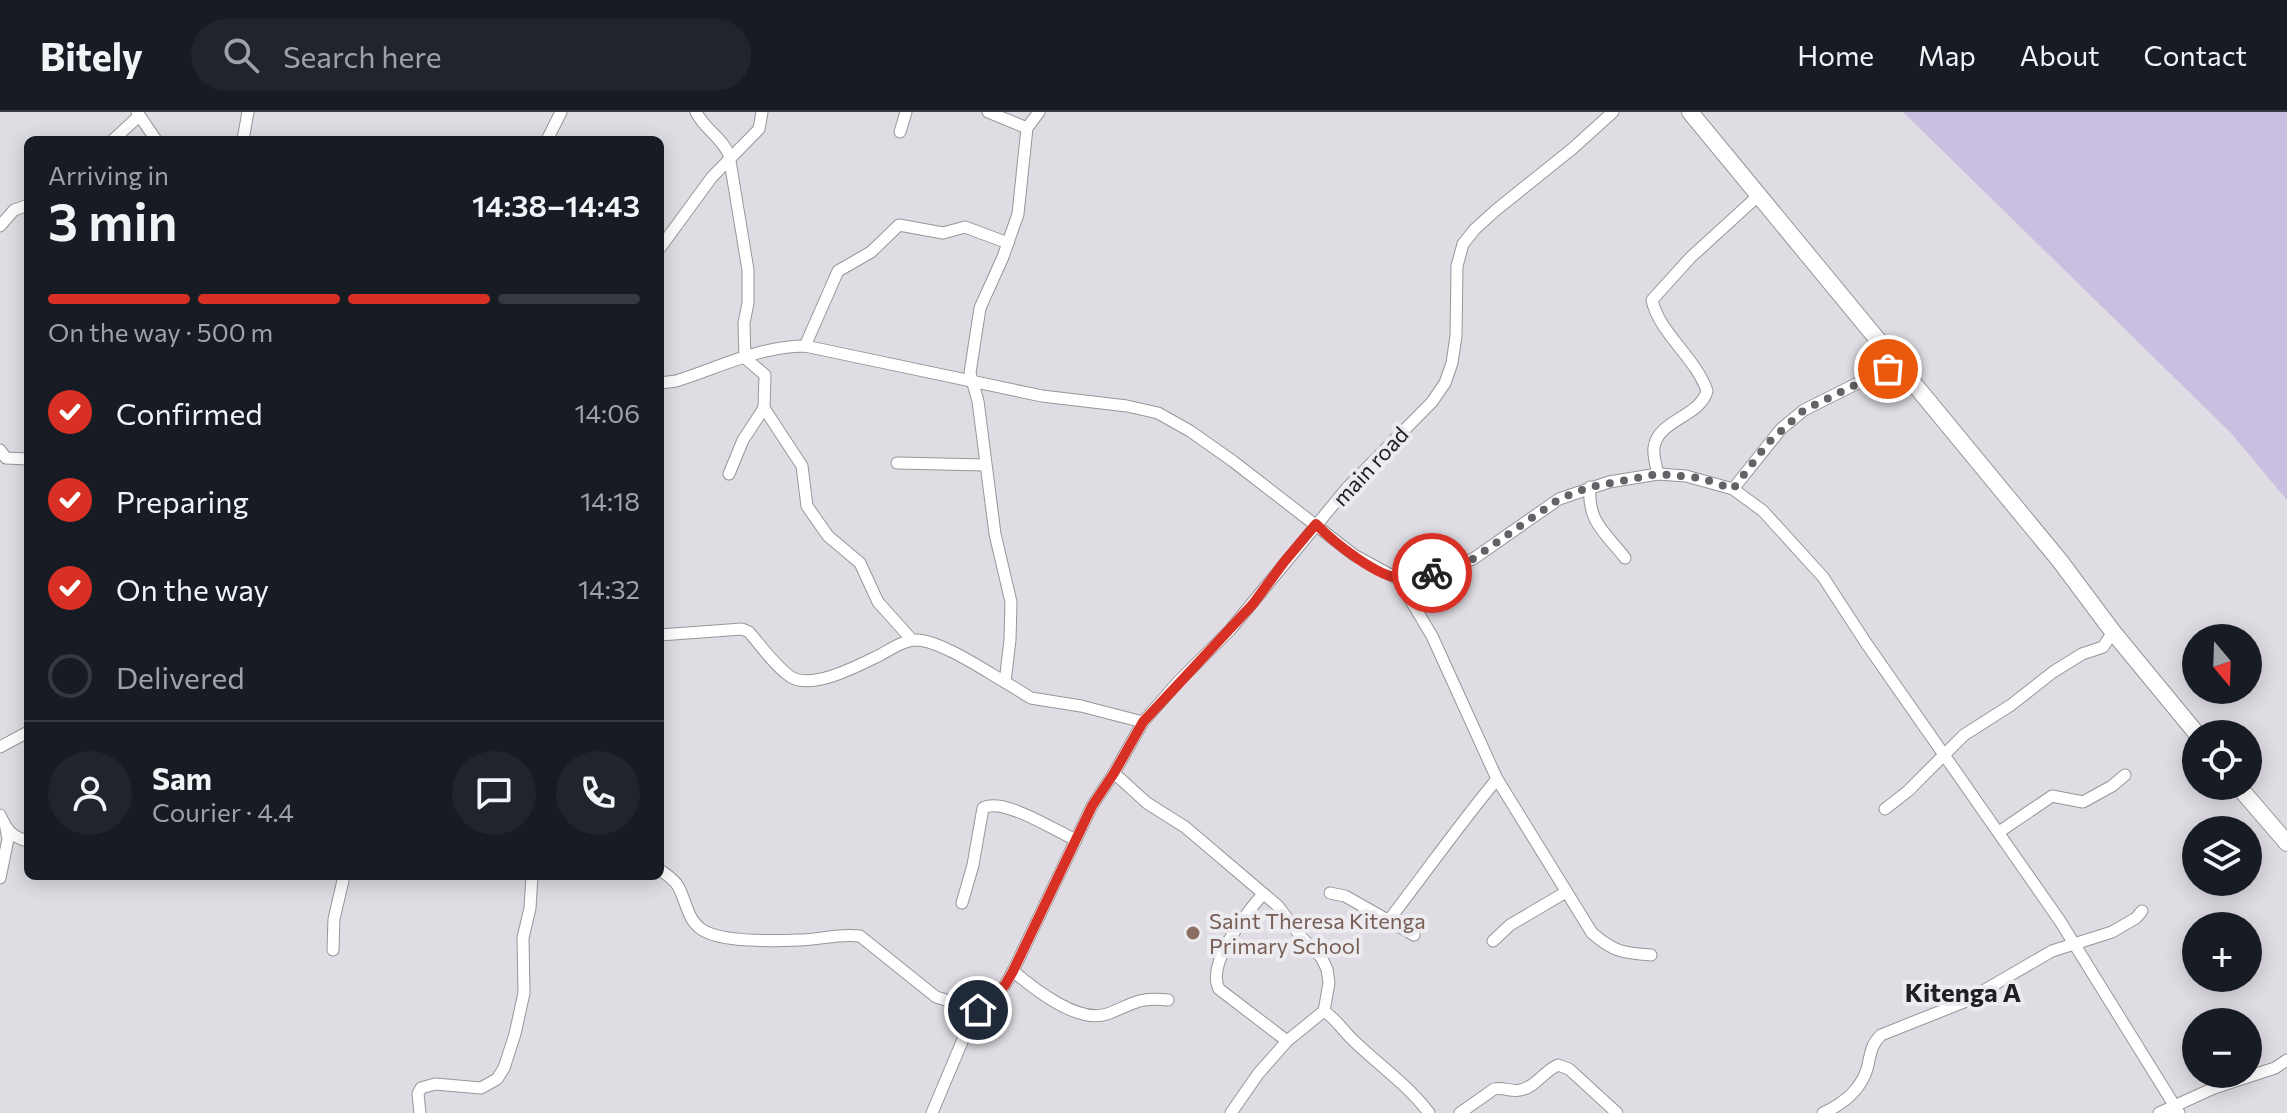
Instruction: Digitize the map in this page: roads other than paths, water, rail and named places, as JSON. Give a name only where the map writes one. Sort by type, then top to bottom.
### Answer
[{"type":"main road","points":[[1690,112],[2060,561],[2185,720]]},
{"type":"main road","points":[[2250,800],[2287,843]]},
{"type":"street","points":[[244,136],[248,112]]},
{"type":"street","points":[[549,136],[561,112]]},
{"type":"street","points":[[696,112],[709,133],[726,146],[730,161],[748,270],[745,358]]},
{"type":"street","points":[[664,243],[712,177],[759,129],[762,112]]},
{"type":"street","points":[[900,132],[906,112]]},
{"type":"street","points":[[988,112],[1027,128]]},
{"type":"street","points":[[1005,682],[1011,602],[995,534],[978,401],[970,373],[980,308],[1018,214],[1027,128],[1039,112]]},
{"type":"street","name":"main road","points":[[932,1113],[972,1018],[1005,985],[1092,806],[1143,722],[1253,604],[1316,524],[1378,454],[1432,402],[1445,383],[1456,336],[1457,266],[1463,244],[1496,210],[1613,112]]},
{"type":"street","points":[[117,136],[138,114],[153,136]]},
{"type":"street","points":[[1658,474],[1654,449],[1660,434],[1704,401],[1707,391],[1694,365],[1656,315],[1652,300],[1691,257],[1759,195]]},
{"type":"street","points":[[0,226],[14,210],[24,206]]},
{"type":"street","points":[[805,346],[838,271],[871,252],[899,225],[943,233],[965,227],[1008,243]]},
{"type":"street","points":[[664,382],[785,346],[805,346],[1042,396],[1127,406],[1158,413],[1190,431],[1354,555],[1398,579],[1432,636],[1497,779],[1592,933],[1610,948],[1624,953],[1651,955]]},
{"type":"street","points":[[729,474],[743,440],[764,408],[765,375],[745,358]]},
{"type":"street","points":[[1733,489],[1768,443],[1804,410],[1896,364]]},
{"type":"street","points":[[764,408],[802,466],[807,506],[828,536],[860,563],[878,602],[912,640]]},
{"type":"street","points":[[1,455],[24,459]]},
{"type":"street","points":[[897,463],[985,465]]},
{"type":"street","points":[[1398,579],[1425,575],[1473,559],[1559,499],[1590,487],[1658,474],[1701,478],[1733,489],[1763,511],[1823,577],[2073,942],[2177,1110]]},
{"type":"street","points":[[1590,487],[1589,505],[1605,538],[1625,558]]},
{"type":"street","points":[[664,635],[742,629],[749,632],[790,676],[801,681],[817,680],[854,668],[912,640],[922,641],[960,656],[1031,698],[1081,706],[1143,722]]},
{"type":"street","points":[[1885,809],[1908,791],[1964,735],[2011,705],[2053,672],[2082,654],[2103,647],[2113,632]]},
{"type":"street","points":[[0,747],[24,734]]},
{"type":"street","points":[[1114,773],[1147,803],[1185,827],[1278,906],[1321,957],[1327,969],[1329,983],[1324,1011],[1287,1041],[1258,1074],[1231,1113]]},
{"type":"street","points":[[1999,832],[2046,799],[2058,796],[2083,802],[2125,775]]},
{"type":"street","points":[[1389,920],[1497,779]]},
{"type":"street","points":[[962,903],[973,865],[983,808],[987,805],[1012,808],[1076,840]]},
{"type":"street","points":[[0,815],[8,839],[0,878]]},
{"type":"street","points":[[6,829],[14,837],[24,840]]},
{"type":"street","points":[[664,874],[678,886],[690,916],[700,928],[714,935],[800,940],[844,934],[860,936],[936,997],[978,1010]]},
{"type":"street","points":[[333,950],[334,919],[343,880]]},
{"type":"street","points":[[420,1113],[418,1094],[421,1088],[435,1084],[481,1088],[497,1079],[504,1068],[524,993],[523,938],[530,908],[532,880]]},
{"type":"street","points":[[1493,941],[1510,925],[1566,892]]},
{"type":"street","points":[[1330,893],[1345,896],[1414,935]]},
{"type":"street","points":[[1262,895],[1237,929],[1214,976],[1219,989],[1287,1041]]},
{"type":"street","points":[[1823,1113],[1837,1107],[1856,1091],[1866,1072],[1872,1045],[1881,1035],[1964,1002],[2052,951],[2112,932],[2142,911]]},
{"type":"street","points":[[1013,971],[1053,1000],[1093,1017],[1136,1000],[1168,1000]]},
{"type":"street","points":[[1324,1011],[1353,1041],[1395,1076],[1429,1113]]},
{"type":"street","points":[[2159,1113],[2177,1110],[2214,1088],[2275,1068],[2287,1060]]},
{"type":"street","points":[[1460,1113],[1494,1089],[1516,1091],[1530,1086],[1558,1065],[1569,1069],[1617,1113]]},
{"type":"place","name":"Saint Theresa Kitenga Primary School","points":[[1193,933]]},
{"type":"district","name":"Kitenga A","points":[[1963,991]]}]
